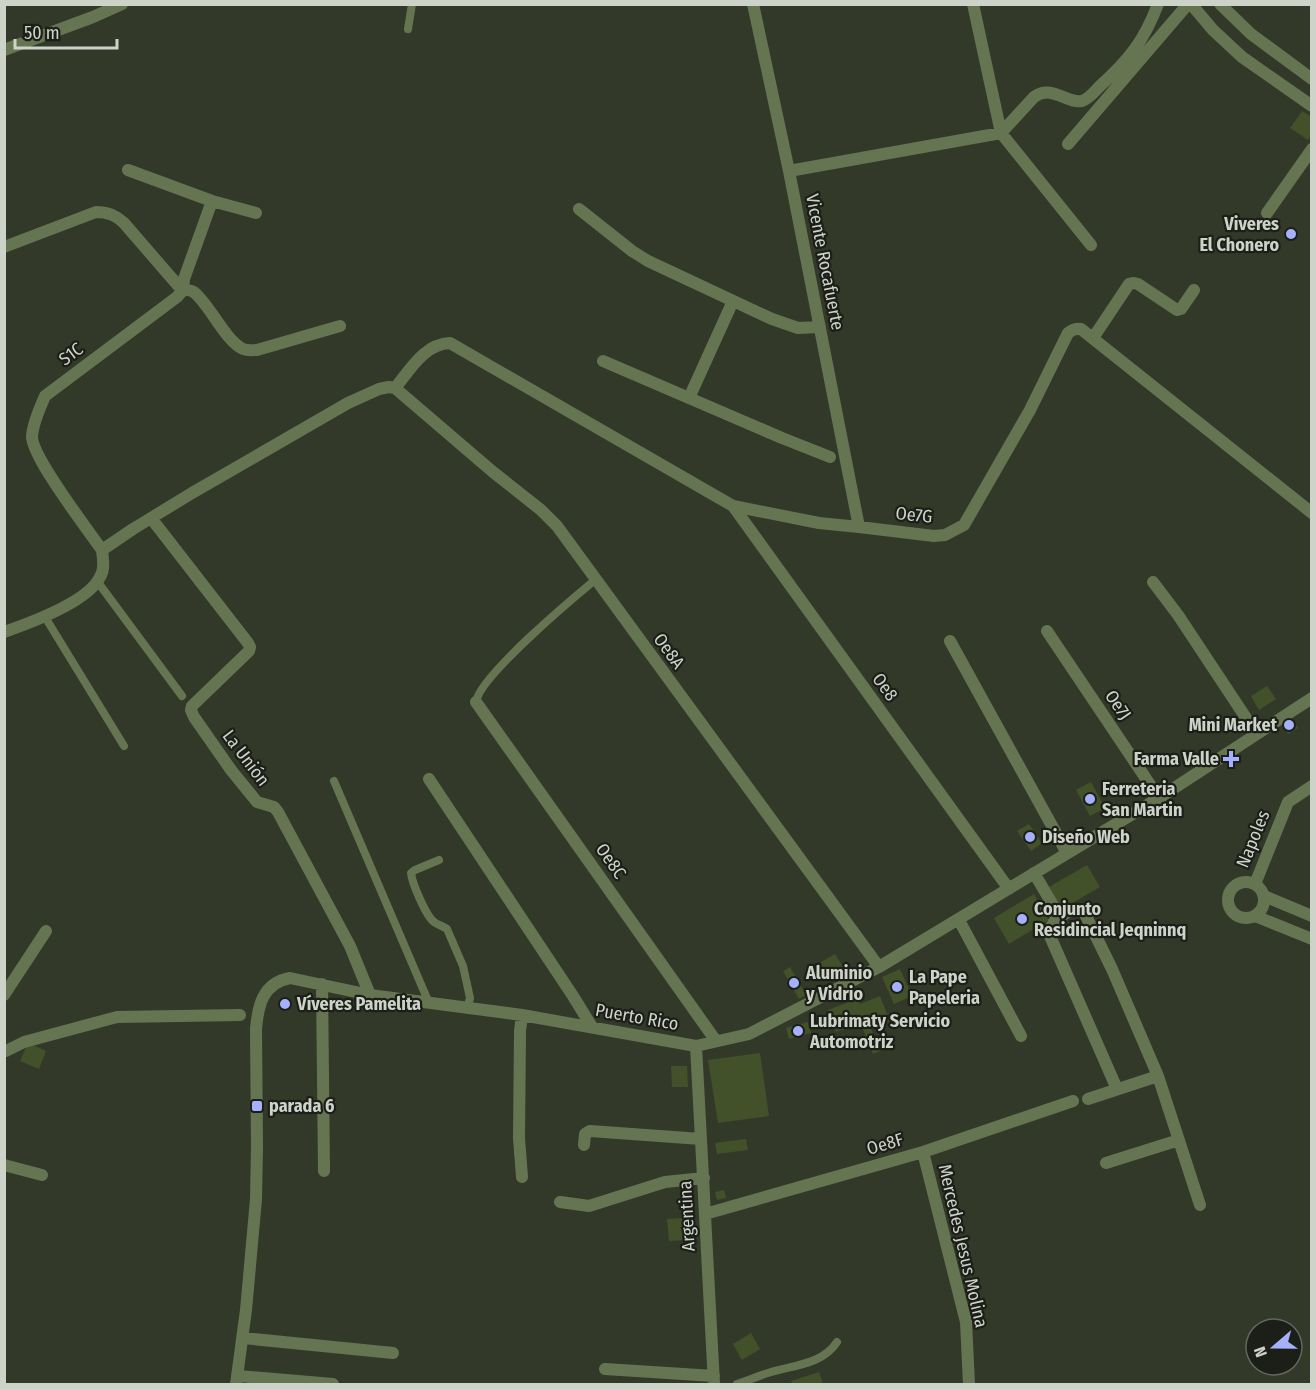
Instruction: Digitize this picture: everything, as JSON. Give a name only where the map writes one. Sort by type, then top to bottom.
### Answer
[{"type":"street","points":[[4,50],[122,4]]},
{"type":"street","name":"Vicente Rocafuerte","points":[[753,4],[789,171],[859,526]]},
{"type":"street","points":[[974,4],[1001,134],[1091,245]]},
{"type":"street","points":[[789,171],[1001,134],[1039,93],[1045,92],[1082,101],[1122,66],[1148,30],[1158,4]]},
{"type":"street","points":[[1068,144],[1189,4],[1242,57],[1311,106]]},
{"type":"street","points":[[1220,4],[1251,34],[1311,79]]},
{"type":"street","points":[[1267,213],[1311,149]]},
{"type":"street","points":[[128,170],[212,201],[256,213]]},
{"type":"street","points":[[183,290],[184,279],[212,201]]},
{"type":"street","points":[[579,209],[617,240],[648,261],[793,326],[820,327]]},
{"type":"street","points":[[4,247],[96,212],[104,212],[124,222],[163,270],[183,290],[194,292],[242,349],[257,350],[340,326]]},
{"type":"street","points":[[1093,338],[1129,284],[1138,284],[1177,310],[1181,309],[1194,290]]},
{"type":"street","name":"S1C","points":[[102,550],[40,460],[32,437],[37,415],[45,396],[177,297],[183,290]]},
{"type":"street","points":[[689,398],[733,301]]},
{"type":"street","name":"Oe7G","points":[[395,388],[426,351],[441,343],[450,343],[733,506],[819,523],[934,536],[945,535],[963,525],[1030,410],[1068,333],[1081,329],[1311,513]]},
{"type":"street","points":[[603,361],[830,457]]},
{"type":"street","points":[[4,632],[45,617],[70,604],[94,587],[101,576],[104,563],[102,550],[133,529],[348,403],[380,389],[395,388]]},
{"type":"street","name":"Oe8A","points":[[395,388],[551,520],[879,968]]},
{"type":"street","name":"Oe8","points":[[733,506],[1009,889]]},
{"type":"street","name":"La Unión","points":[[151,518],[250,647],[249,651],[192,706],[194,717],[231,770],[257,802],[274,807],[278,812],[350,946],[370,995]]},
{"type":"street","points":[[1153,582],[1178,615],[1256,733]]},
{"type":"street","name":"Oe7J","points":[[1047,631],[1159,798]]},
{"type":"street","points":[[950,641],[1067,853]]},
{"type":"street","name":"Puerto Rico","points":[[238,1380],[256,1199],[256,1029],[258,1011],[264,995],[274,984],[290,978],[370,995],[522,1015],[696,1046],[749,1034],[879,968],[1159,798],[1311,698]]},
{"type":"street","name":"Oe8C","points":[[476,702],[716,1041]]},
{"type":"street","points":[[429,778],[592,1028]]},
{"type":"street","name":"Napoles","points":[[1255,884],[1288,802],[1311,786]]},
{"type":"street","points":[[1034,873],[1060,917]]},
{"type":"street","points":[[1247,882],[1255,884],[1264,896],[1263,908],[1255,916],[1248,918],[1234,914],[1228,900],[1233,886],[1247,882]]},
{"type":"street","points":[[1264,896],[1311,916]]},
{"type":"street","points":[[1118,1089],[1050,936],[1052,924],[1073,909],[1084,912],[1112,969],[1158,1076],[1200,1205]]},
{"type":"street","points":[[1255,916],[1311,939]]},
{"type":"street","points":[[959,920],[1021,1036]]},
{"type":"street","points":[[4,995],[46,931]]},
{"type":"street","points":[[322,984],[324,1171]]},
{"type":"street","points":[[5,1051],[24,1042],[117,1017],[240,1014]]},
{"type":"street","points":[[522,1015],[519,1138],[522,1177]]},
{"type":"street","name":"Argentina","points":[[696,1046],[714,1380]]},
{"type":"street","points":[[1088,1099],[1158,1076]]},
{"type":"street","name":"Oe8F","points":[[705,1214],[923,1152],[1073,1101]]},
{"type":"street","points":[[585,1145],[585,1134],[590,1131],[701,1139]]},
{"type":"street","points":[[1106,1163],[1179,1140]]},
{"type":"street","name":"Mercedes Jesus Molina","points":[[923,1152],[966,1322],[969,1384]]},
{"type":"street","points":[[4,1165],[42,1175]]},
{"type":"street","points":[[560,1202],[589,1206],[665,1182],[704,1178]]},
{"type":"street","points":[[243,1338],[393,1353]]},
{"type":"street","points":[[605,1369],[714,1380]]},
{"type":"street","points":[[238,1380],[333,1384]]},
{"type":"lane","points":[[408,29],[412,4]]},
{"type":"lane","points":[[476,702],[481,691],[518,648],[595,579]]},
{"type":"lane","points":[[98,581],[182,696]]},
{"type":"lane","points":[[45,617],[124,746]]},
{"type":"lane","points":[[334,781],[429,1002]]},
{"type":"lane","points":[[439,860],[415,870],[411,873],[411,877],[431,920],[447,929],[459,956],[470,998],[467,1008]]},
{"type":"lane","points":[[737,1384],[820,1358],[831,1352],[837,1342]]},
{"type":"building","points":[[1302,111],[1312,117],[1312,134],[1308,140],[1290,128]]},
{"type":"building","points":[[1267,686],[1276,699],[1259,710],[1251,696]]},
{"type":"building","name":"Mini Market","points":[[1290,716],[1298,728],[1288,734],[1281,722]]},
{"type":"building","name":"Ferreteria San Martin","points":[[1091,782],[1105,808],[1090,816],[1076,790]]},
{"type":"building","name":"Diseño Web","points":[[1029,824],[1042,843],[1031,851],[1017,831]]},
{"type":"building","name":"Conjunto Residincial Jeqninnq","points":[[1087,865],[1100,887],[1062,909],[1049,887]]},
{"type":"building","name":"Conjunto Residincial Jeqninnq","points":[[1034,894],[1049,920],[1009,944],[994,918]]},
{"type":"building","points":[[835,954],[845,970],[826,982],[816,965]]},
{"type":"building","name":"Aluminio y Vidrio","points":[[790,967],[806,995],[799,999],[783,971]]},
{"type":"building","name":"La Pape Papeleria","points":[[900,969],[912,996],[894,1004],[882,977]]},
{"type":"building","points":[[880,996],[890,1021],[871,1028],[880,1051],[873,1054],[857,1014],[852,1016],[855,1025],[836,1032],[828,1010],[859,998],[860,1004]]},
{"type":"building","name":"Lubrimaty Servicio Automotriz","points":[[808,1022],[811,1033],[789,1039],[786,1028]]},
{"type":"building","points":[[28,1043],[46,1051],[39,1069],[20,1061]]},
{"type":"building","points":[[760,1053],[769,1116],[718,1123],[708,1060]]},
{"type":"building","points":[[671,1066],[687,1066],[688,1087],[672,1087]]},
{"type":"building","points":[[746,1139],[748,1150],[717,1154],[715,1143]]},
{"type":"building","points":[[724,1190],[726,1198],[717,1200],[715,1192]]},
{"type":"building","points":[[683,1218],[685,1240],[669,1241],[667,1219]]},
{"type":"building","points":[[751,1333],[760,1349],[742,1360],[733,1344]]},
{"type":"building","points":[[819,1372],[823,1384],[793,1384],[791,1381]]},
{"type":"place","name":"Viveres El Chonero","points":[[1291,234]]},
{"type":"place","name":"Mini Market","points":[[1289,725]]},
{"type":"place","name":"Farma Valle","points":[[1231,759]]},
{"type":"place","name":"Ferreteria San Martin","points":[[1090,799]]},
{"type":"place","name":"Diseño Web","points":[[1030,837]]},
{"type":"place","name":"Conjunto Residincial Jeqninnq","points":[[1022,919]]},
{"type":"place","name":"Aluminio y Vidrio","points":[[794,983]]},
{"type":"place","name":"La Pape Papeleria","points":[[897,987]]},
{"type":"place","name":"Víveres Pamelita","points":[[285,1004]]},
{"type":"place","name":"Lubrimaty Servicio Automotriz","points":[[798,1031]]},
{"type":"place","name":"parada 6","points":[[257,1106]]}]
